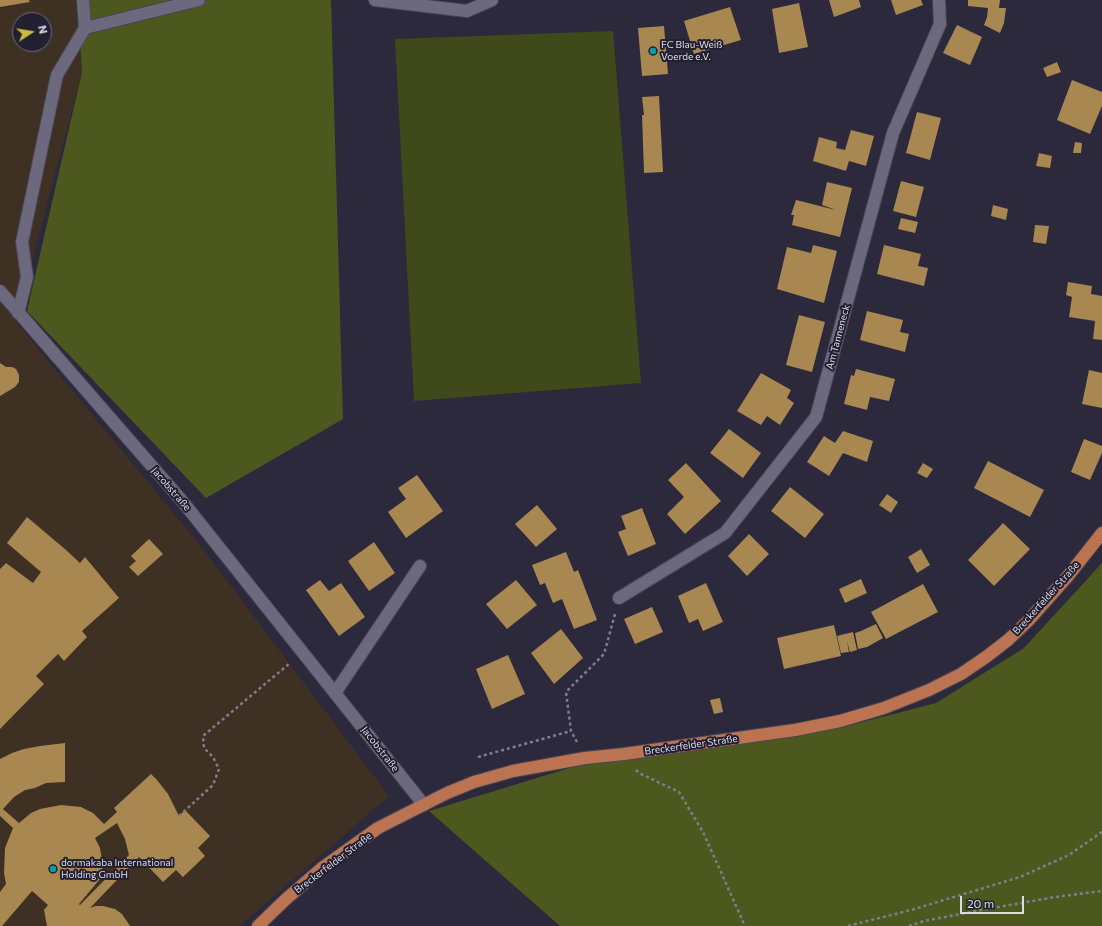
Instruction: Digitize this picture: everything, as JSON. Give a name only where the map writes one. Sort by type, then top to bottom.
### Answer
[{"type":"main road","name":"Breckerfelder Straße","points":[[258,926],[322,868],[378,828],[474,782],[513,771],[585,758],[795,730],[840,721],[884,708],[929,690],[961,674],[986,658],[1008,640],[1028,621],[1102,533]]},
{"type":"street","points":[[18,312],[27,277],[22,242],[57,75],[85,28],[83,0]]},
{"type":"street","points":[[85,28],[199,0]]},
{"type":"street","points":[[375,0],[466,11],[492,0]]},
{"type":"street","name":"Am Tanneneck","points":[[619,598],[725,533],[816,417],[893,133],[940,24],[939,0]]},
{"type":"street","name":"Jacobstraße","points":[[0,291],[184,502],[424,805]]},
{"type":"street","points":[[335,693],[420,566]]},
{"type":"path","points":[[478,757],[571,731],[566,692],[604,654],[619,598]]},
{"type":"path","points":[[180,816],[214,785],[219,769],[213,757],[204,748],[203,736],[304,653]]},
{"type":"path","points":[[624,754],[639,773],[679,792],[703,832],[745,926]]},
{"type":"path","points":[[848,926],[911,910],[1020,877],[1069,855],[1102,832]]},
{"type":"path","points":[[909,926],[924,921],[971,912],[1055,897],[1102,891]]},
{"type":"shaded area","points":[[0,0],[78,0],[82,72],[16,322],[204,550],[389,796],[240,926],[0,926]]},
{"type":"green space","points":[[78,0],[331,0],[343,419],[206,498],[27,311],[82,72]]},
{"type":"green space","points":[[613,31],[641,383],[414,401],[395,39]]},
{"type":"green space","points":[[1102,563],[1102,926],[560,926],[429,811],[576,766],[843,727],[936,703],[1024,648]]},
{"type":"building","points":[[0,0],[29,0],[30,2],[0,7]]},
{"type":"building","points":[[829,0],[859,0],[861,7],[834,17]]},
{"type":"building","points":[[891,0],[921,0],[923,5],[896,15]]},
{"type":"building","points":[[968,0],[1000,0],[999,8],[1006,8],[1004,23],[1000,33],[984,25],[988,8],[968,6]]},
{"type":"building","points":[[799,3],[808,47],[779,53],[772,9]]},
{"type":"building","points":[[730,7],[741,40],[694,54],[684,21]]},
{"type":"building","points":[[957,25],[982,37],[970,65],[943,53]]},
{"type":"building","name":"FC Blau-Weiß Voerde e.V.","points":[[664,26],[668,74],[642,76],[638,28]]},
{"type":"building","points":[[1057,62],[1061,72],[1047,77],[1043,68]]},
{"type":"building","points":[[1072,80],[1102,92],[1102,106],[1090,134],[1057,120]]},
{"type":"building","points":[[659,96],[663,172],[644,173],[642,115],[644,115],[642,97]]},
{"type":"building","points":[[917,112],[941,118],[930,160],[906,153]]},
{"type":"building","points":[[851,130],[874,136],[866,166],[849,161],[846,171],[813,161],[819,137],[837,142],[836,148],[845,150]]},
{"type":"building","points":[[1075,142],[1082,143],[1081,153],[1073,153]]},
{"type":"building","points":[[1039,153],[1052,156],[1050,168],[1036,166]]},
{"type":"building","points":[[901,181],[924,187],[916,217],[893,211]]},
{"type":"building","points":[[827,182],[852,188],[840,237],[792,225],[794,215],[791,215],[796,200],[836,210],[822,205]]},
{"type":"building","points":[[993,205],[1008,209],[1006,220],[991,216]]},
{"type":"building","points":[[901,218],[918,222],[915,233],[898,229]]},
{"type":"building","points":[[1035,225],[1049,226],[1046,244],[1033,242]]},
{"type":"building","points":[[813,245],[837,251],[824,303],[777,289],[787,247],[811,253]]},
{"type":"building","points":[[884,245],[921,254],[918,266],[928,268],[924,286],[877,274]]},
{"type":"building","points":[[1068,282],[1092,286],[1091,294],[1102,296],[1102,340],[1093,339],[1095,321],[1069,317],[1072,297],[1066,295]]},
{"type":"building","points":[[867,311],[903,320],[900,332],[909,334],[905,352],[860,340]]},
{"type":"building","points":[[799,315],[825,322],[812,372],[786,365]]},
{"type":"building","points":[[0,363],[6,367],[16,369],[19,375],[19,382],[15,387],[0,396]]},
{"type":"building","points":[[856,369],[895,379],[889,401],[870,397],[867,410],[844,404],[851,375],[854,376]]},
{"type":"building","points":[[1089,370],[1102,373],[1102,408],[1082,404]]},
{"type":"building","points":[[761,373],[791,390],[787,398],[794,403],[780,425],[767,416],[761,425],[737,411]]},
{"type":"building","points":[[729,429],[761,453],[743,478],[710,453]]},
{"type":"building","points":[[843,431],[873,441],[867,462],[843,453],[829,476],[807,462],[824,436],[835,443]]},
{"type":"building","points":[[1084,439],[1102,446],[1102,453],[1090,480],[1071,472]]},
{"type":"building","points":[[988,461],[1044,490],[1030,517],[974,488]]},
{"type":"building","points":[[686,463],[721,501],[685,534],[667,514],[684,497],[668,480]]},
{"type":"building","points":[[923,463],[933,469],[927,478],[917,473]]},
{"type":"building","points":[[417,475],[443,511],[406,538],[388,512],[406,499],[398,488]]},
{"type":"building","points":[[790,487],[824,514],[805,538],[771,511]]},
{"type":"building","points":[[887,494],[898,502],[891,513],[879,505]]},
{"type":"building","points":[[537,505],[557,529],[536,547],[515,524]]},
{"type":"building","points":[[642,508],[656,544],[628,556],[618,532],[626,529],[621,516]]},
{"type":"building","points":[[27,517],[80,563],[85,557],[119,598],[82,631],[87,637],[64,661],[58,654],[36,676],[44,684],[0,729],[0,569],[6,563],[33,583],[41,572],[7,543]]},
{"type":"building","points":[[1003,523],[1030,549],[994,586],[968,560]]},
{"type":"building","points":[[749,534],[769,554],[747,576],[728,556]]},
{"type":"building","points":[[149,539],[163,554],[138,576],[129,567],[136,561],[131,556]]},
{"type":"building","points":[[374,542],[395,573],[369,591],[348,561]]},
{"type":"building","points":[[921,549],[930,565],[917,573],[908,557]]},
{"type":"building","points":[[566,552],[574,572],[578,570],[597,620],[574,629],[562,599],[553,603],[545,583],[540,585],[532,565]]},
{"type":"building","points":[[861,579],[867,593],[845,603],[839,589]]},
{"type":"building","points":[[320,580],[329,591],[341,583],[365,617],[339,636],[306,590]]},
{"type":"building","points":[[516,580],[537,605],[507,629],[486,604]]},
{"type":"building","points":[[706,583],[723,622],[703,631],[698,619],[689,623],[678,596]]},
{"type":"building","points":[[923,584],[938,612],[886,639],[871,612]]},
{"type":"building","points":[[652,607],[663,632],[635,644],[624,619]]},
{"type":"building","points":[[876,624],[883,638],[867,647],[858,649],[855,633]]},
{"type":"building","points":[[834,625],[841,656],[784,669],[777,638]]},
{"type":"building","points":[[561,629],[583,658],[554,684],[531,653]]},
{"type":"building","points":[[853,632],[857,650],[850,652],[847,642],[849,652],[841,653],[837,636]]},
{"type":"building","points":[[508,655],[525,694],[492,709],[476,669]]},
{"type":"building","points":[[720,698],[723,712],[714,714],[710,700]]},
{"type":"building","points":[[65,743],[65,782],[46,783],[35,788],[25,790],[14,797],[3,809],[19,823],[31,813],[40,809],[61,805],[81,807],[93,813],[104,824],[117,812],[114,808],[151,774],[168,794],[179,816],[185,810],[210,836],[198,848],[205,856],[183,877],[176,870],[163,882],[139,857],[90,908],[103,906],[115,909],[122,914],[130,926],[47,926],[44,910],[48,905],[32,891],[2,926],[0,926],[0,892],[6,884],[4,873],[5,848],[13,828],[0,816],[0,759],[24,749]],"holes":[[[117,823],[125,839],[129,855],[80,905],[79,904],[100,879],[103,865],[100,848],[95,838]]]},
{"type":"place","name":"FC Blau-Weiß Voerde e.V.","points":[[653,51]]},
{"type":"place","name":"dormakaba International Holding GmbH","points":[[53,869]]}]
